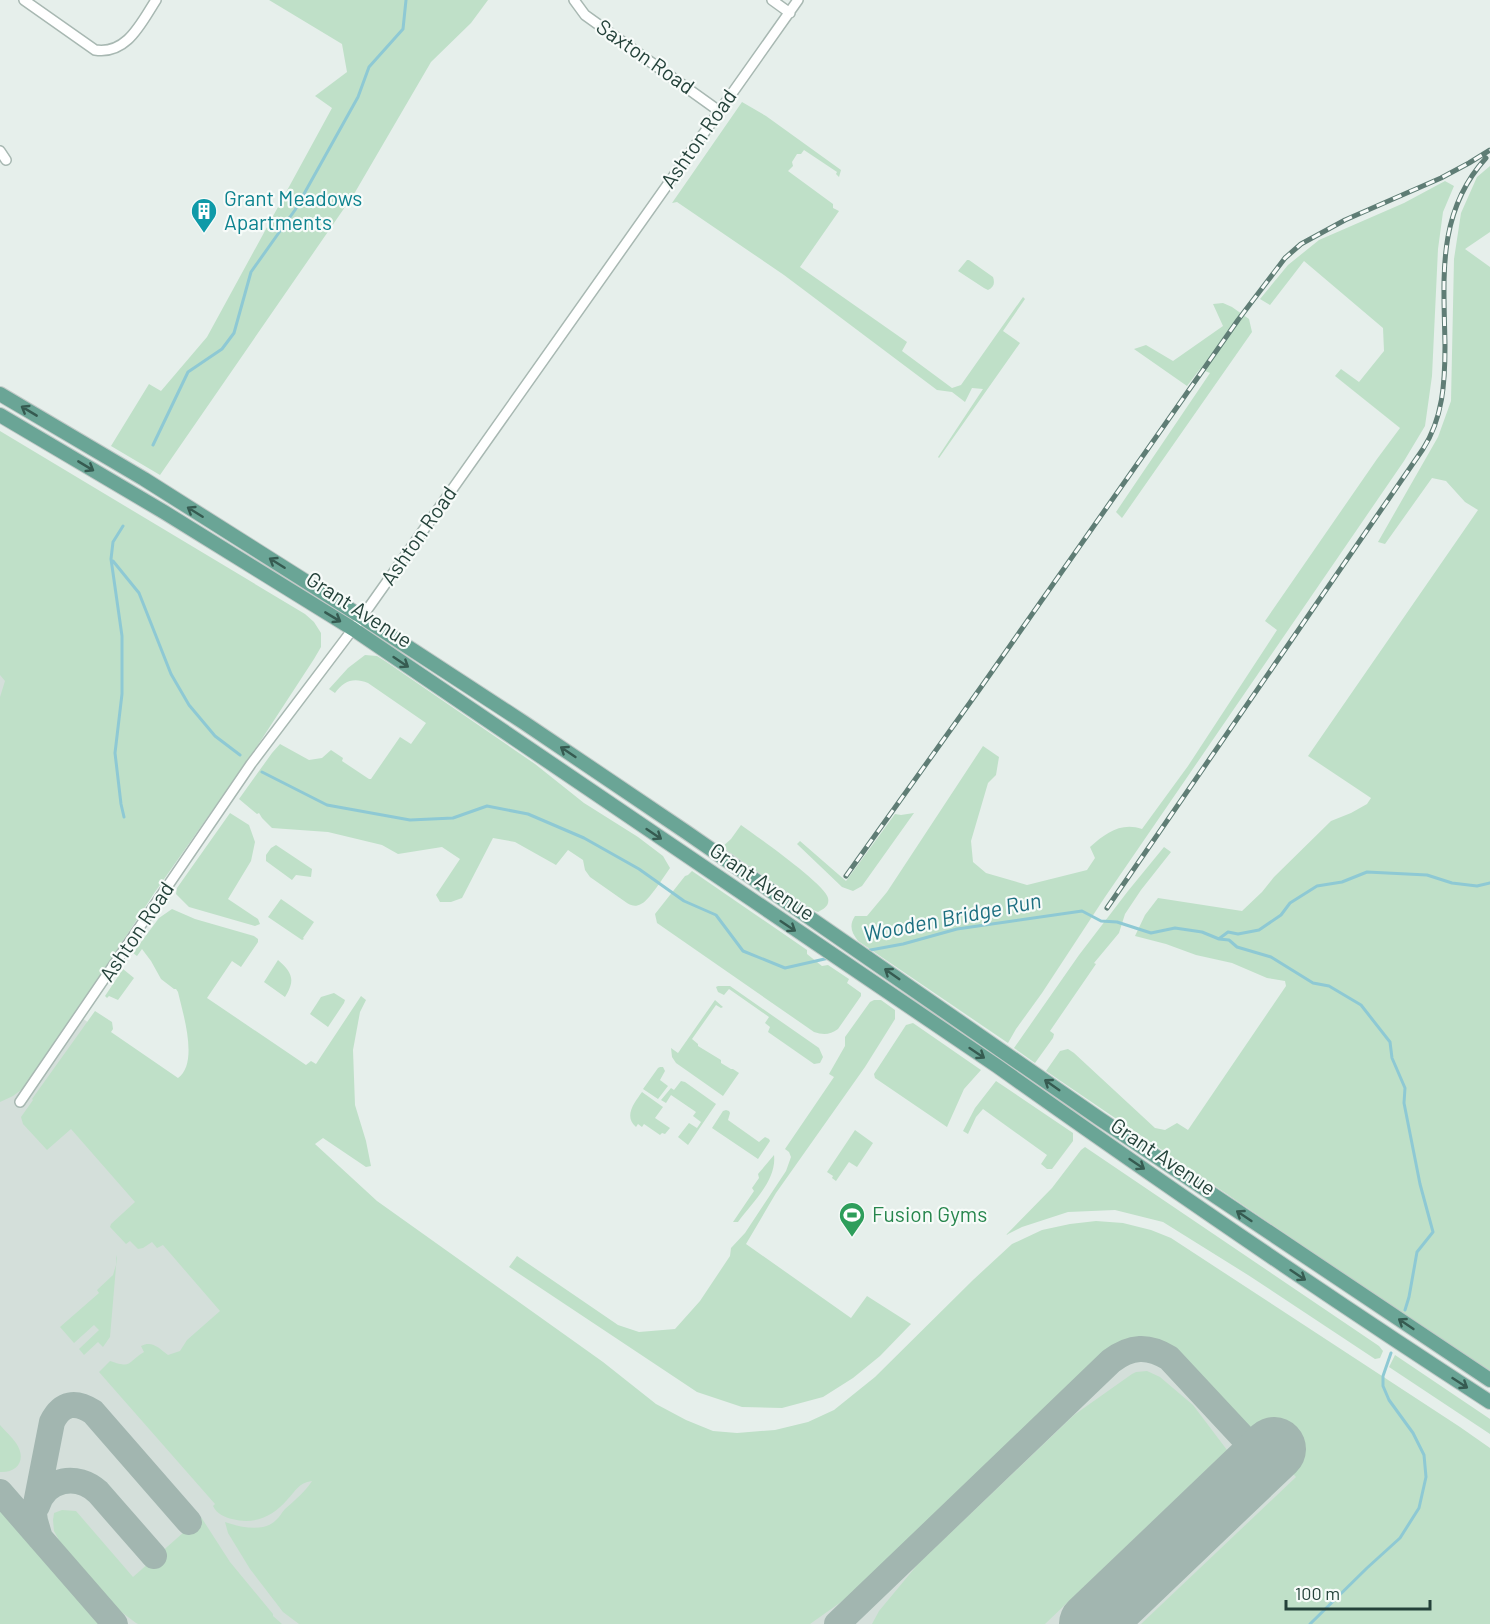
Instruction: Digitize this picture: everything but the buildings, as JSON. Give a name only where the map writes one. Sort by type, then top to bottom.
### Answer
[{"type":"main road","name":"Grant Avenue","points":[[0,394],[139,476],[362,617],[616,785],[1133,1141],[1490,1380]]},
{"type":"main road","name":"Grant Avenue","points":[[0,415],[164,512],[353,629],[997,1066],[1089,1132],[1358,1316],[1490,1402]]},
{"type":"main road","points":[[164,512],[173,499]]},
{"type":"main road","points":[[605,801],[616,785]]},
{"type":"main road","points":[[911,1008],[919,1007],[953,1029],[984,1038]]},
{"type":"street","points":[[25,0],[95,50],[100,51],[115,49],[132,36],[156,0]]},
{"type":"street","name":"Saxton Road","points":[[574,0],[585,15],[719,111]]},
{"type":"street","points":[[772,0],[789,13]]},
{"type":"street","name":"Ashton Road","points":[[20,1102],[251,764],[362,617],[798,0]]},
{"type":"street","points":[[0,151],[6,160]]},
{"type":"shaded area","points":[[0,437],[66,1007],[187,1091],[806,1506],[1057,1238],[1490,1624],[0,1624]]},
{"type":"green space","points":[[269,0],[488,0],[471,23],[431,62],[354,194],[160,475],[111,446],[149,384],[161,391],[207,337],[332,108],[315,96],[347,72],[342,44]]},
{"type":"green space","points":[[742,102],[766,116],[841,170],[839,177],[837,172],[804,150],[801,154],[797,154],[792,162],[793,166],[788,171],[833,204],[833,208],[839,211],[800,267],[907,342],[902,351],[952,388],[961,385],[1023,297],[1025,299],[1003,331],[1020,343],[939,458],[983,389],[972,388],[965,402],[952,392],[937,390],[784,275],[677,202],[672,203]]},
{"type":"green space","points":[[1490,166],[1490,232],[1465,249],[1490,267],[1490,1371],[1046,1071],[1060,1051],[1068,1049],[1155,1128],[1165,1130],[1177,1123],[1188,1130],[1286,986],[1285,981],[1267,978],[1232,963],[1196,955],[1135,936],[1145,915],[1158,898],[1242,911],[1331,821],[1367,804],[1371,798],[1308,756],[1478,510],[1465,502],[1446,481],[1432,478],[1385,544],[1378,542],[1438,437],[1451,401],[1454,259],[1461,213],[1477,177]]},
{"type":"green space","points":[[1445,181],[1454,186],[1443,212],[1438,249],[1432,376],[1425,426],[1404,461],[1105,897],[1008,1043],[858,941],[852,929],[853,919],[855,916],[867,916],[887,892],[983,746],[999,757],[996,775],[988,783],[971,841],[973,862],[986,873],[1027,885],[1087,870],[1095,858],[1090,847],[1102,837],[1121,828],[1142,829],[1188,766],[1277,630],[1265,621],[1400,428],[1335,376],[1341,369],[1359,382],[1384,351],[1383,328],[1304,261],[1270,305],[1260,299],[1288,265],[1319,240],[1404,203]]},
{"type":"green space","points":[[967,260],[993,277],[992,288],[988,290],[984,288],[958,271]]},
{"type":"green space","points":[[1223,303],[1249,319],[1252,332],[1122,518],[1116,512],[1210,373],[1200,369],[1187,386],[1134,349],[1146,345],[1173,361],[1223,326],[1213,304]]},
{"type":"green space","points":[[0,431],[305,614],[321,633],[321,647],[252,754],[155,892],[40,1067],[23,1091],[0,1102],[0,697],[5,681],[0,675]]},
{"type":"green space","points":[[365,655],[377,656],[385,661],[535,764],[584,803],[638,837],[663,856],[670,868],[648,899],[637,906],[627,903],[590,877],[585,870],[583,860],[568,850],[556,865],[515,842],[493,838],[462,898],[451,902],[440,902],[436,895],[460,859],[442,847],[398,854],[382,845],[328,832],[272,828],[259,813],[257,814],[239,799],[280,744],[309,760],[322,758],[331,750],[343,758],[342,761],[371,779],[400,737],[411,744],[426,723],[368,683],[358,680],[349,681],[335,693],[329,689],[348,668]]},
{"type":"green space","points":[[230,813],[249,825],[255,842],[251,861],[228,899],[258,919],[260,924],[255,926],[189,907],[176,894],[177,888]]},
{"type":"green space","points":[[914,813],[862,886],[853,891],[842,887],[797,844],[800,841],[846,881],[895,814]]},
{"type":"green space","points":[[741,825],[816,883],[828,898],[826,907],[818,912],[811,909],[722,847]]},
{"type":"green space","points":[[276,845],[312,869],[311,877],[296,875],[292,880],[266,861],[266,855]]},
{"type":"green space","points":[[1164,847],[1171,852],[1125,914],[1119,933],[1094,963],[1096,964],[1050,1031],[1054,1034],[1053,1038],[1035,1063],[1014,1048],[1079,955]]},
{"type":"green space","points":[[692,871],[807,950],[807,954],[822,966],[828,965],[849,979],[847,983],[861,993],[861,996],[838,1029],[826,1034],[814,1032],[657,923],[655,914],[685,876]]},
{"type":"green space","points":[[281,899],[314,922],[304,939],[302,940],[268,917]]},
{"type":"green space","points":[[172,909],[195,919],[258,939],[241,967],[232,961],[207,998],[306,1065],[311,1061],[316,1064],[361,996],[366,1000],[360,1012],[353,1050],[355,1105],[371,1166],[366,1167],[323,1138],[315,1144],[377,1201],[603,1362],[656,1404],[713,1431],[737,1433],[775,1430],[808,1422],[834,1410],[875,1377],[1012,1244],[1042,1230],[1096,1221],[1123,1223],[1151,1230],[1171,1238],[1490,1448],[1490,1624],[1141,1624],[1296,1477],[1184,1357],[1164,1345],[1145,1340],[1125,1344],[1105,1355],[858,1590],[810,1624],[299,1624],[283,1612],[250,1569],[228,1533],[225,1522],[251,1528],[271,1524],[312,1481],[300,1486],[281,1506],[262,1518],[240,1521],[224,1516],[217,1511],[213,1506],[215,1504],[99,1372],[110,1361],[129,1363],[144,1352],[141,1346],[145,1344],[155,1346],[168,1355],[180,1351],[187,1340],[220,1311],[163,1245],[157,1248],[152,1242],[138,1249],[130,1241],[126,1244],[110,1227],[135,1202],[71,1129],[47,1150],[23,1124],[21,1117],[95,1011],[112,1022],[111,1032],[178,1078],[184,1071],[189,1050],[178,992],[161,979],[142,949],[137,956],[133,953],[159,918]]},
{"type":"green space","points":[[278,960],[287,968],[291,977],[291,986],[285,997],[264,982]]},
{"type":"green space","points":[[123,969],[134,978],[118,1000],[109,996],[107,998],[105,996]]},
{"type":"green space","points":[[730,986],[819,1048],[823,1057],[820,1063],[814,1064],[768,1032],[770,1027],[765,1023],[769,1017],[729,989],[724,995],[718,992],[716,987]]},
{"type":"green space","points":[[334,993],[345,1000],[328,1027],[310,1014],[321,997]]},
{"type":"green space","points":[[715,1000],[723,1007],[716,1005],[692,1039],[698,1046],[721,1060],[721,1063],[739,1073],[723,1096],[676,1063],[672,1057],[671,1048],[678,1053]]},
{"type":"green space","points":[[881,1000],[895,1010],[895,1019],[865,1067],[776,1193],[746,1244],[851,1318],[867,1296],[911,1324],[880,1356],[853,1378],[823,1397],[782,1408],[742,1407],[697,1392],[509,1267],[517,1256],[618,1325],[639,1332],[675,1329],[700,1301],[730,1256],[731,1248],[745,1233],[786,1171],[791,1157],[785,1149],[834,1077],[829,1074],[845,1046],[845,1037],[870,1002]]},
{"type":"green space","points":[[913,1023],[981,1070],[964,1089],[947,1127],[875,1078],[874,1074],[906,1025]]},
{"type":"green space","points":[[660,1067],[663,1067],[665,1071],[660,1080],[668,1086],[658,1099],[643,1089]]},
{"type":"green space","points":[[681,1081],[716,1104],[688,1145],[678,1137],[689,1123],[697,1128],[701,1122],[693,1116],[696,1112],[671,1095],[666,1103],[661,1100],[671,1088],[674,1090]]},
{"type":"green space","points":[[996,1081],[1073,1133],[1073,1141],[1052,1169],[1047,1169],[1041,1164],[1047,1155],[983,1109],[976,1117],[968,1134],[963,1131],[975,1108]]},
{"type":"green space","points":[[642,1092],[663,1107],[655,1118],[670,1128],[665,1134],[660,1135],[644,1124],[642,1127],[638,1124],[636,1127],[632,1123],[630,1114]]},
{"type":"green space","points":[[726,1110],[730,1113],[728,1120],[759,1142],[765,1137],[769,1139],[770,1141],[758,1159],[712,1128]]},
{"type":"green space","points":[[855,1130],[873,1143],[857,1167],[849,1162],[836,1181],[827,1172]]},
{"type":"green space","points":[[1085,1147],[1379,1346],[1383,1351],[1380,1358],[1375,1359],[1163,1222],[1115,1210],[1068,1212],[1022,1227],[1006,1235],[1052,1188]]},
{"type":"green space","points":[[774,1155],[772,1173],[768,1182],[738,1222],[733,1222],[754,1191],[752,1188],[759,1178],[758,1174]]},
{"type":"green space","points":[[117,1255],[110,1337],[103,1347],[98,1342],[84,1355],[79,1349],[99,1330],[94,1325],[74,1343],[60,1327],[99,1293],[97,1290],[113,1275]]},
{"type":"green space","points":[[1395,1355],[1490,1419],[1490,1434],[1389,1367]]},
{"type":"green space","points":[[1147,1371],[1160,1377],[1193,1405],[1227,1450],[1045,1624],[872,1624],[879,1611],[918,1564],[1074,1415],[1132,1374]]},
{"type":"green space","points":[[0,1425],[16,1443],[21,1454],[19,1464],[6,1472],[0,1472]]},
{"type":"green space","points":[[0,1509],[101,1624],[0,1624]]},
{"type":"green space","points":[[62,1510],[76,1511],[133,1577],[201,1517],[230,1562],[282,1624],[136,1623],[120,1611],[61,1544],[54,1531],[53,1520],[54,1513]]},
{"type":"waterway","name":"Wooden Bridge Run","points":[[153,445],[188,372],[222,349],[234,333],[251,272],[295,210],[358,97],[369,67],[403,29],[406,0]]},
{"type":"waterway","points":[[123,526],[113,542],[111,559],[122,636],[122,694],[115,753],[124,817]]},
{"type":"waterway","name":"Wooden Bridge Run","points":[[113,561],[139,593],[171,674],[189,705],[215,736],[240,755]]},
{"type":"waterway","name":"Wooden Bridge Run","points":[[262,772],[327,805],[410,820],[453,818],[487,806],[528,814],[584,838],[639,869],[684,901],[716,915],[743,951],[785,968],[829,958]]},
{"type":"waterway","points":[[1220,938],[1228,932],[1238,934],[1259,930],[1281,915],[1290,903],[1317,886],[1342,882],[1367,872],[1427,875],[1452,883],[1477,886],[1490,883]]},
{"type":"waterway","name":"Wooden Bridge Run","points":[[865,951],[903,944],[957,929],[1082,911],[1101,921],[1117,922],[1151,933],[1175,928],[1202,932],[1219,939],[1229,940],[1237,947],[1271,957],[1313,983],[1329,986],[1361,1005],[1390,1042],[1392,1058],[1405,1088],[1404,1103],[1420,1184],[1433,1232],[1417,1252],[1405,1310]]},
{"type":"waterway","name":"Wooden Bridge Run","points":[[1310,1624],[1400,1538],[1419,1508],[1426,1477],[1424,1455],[1413,1433],[1389,1400],[1383,1386],[1383,1376],[1391,1353]]},
{"type":"taxiway","points":[[837,1624],[1111,1361],[1126,1352],[1147,1349],[1169,1358],[1263,1459]]},
{"type":"taxiway","points":[[40,1538],[34,1514],[52,1422],[60,1410],[70,1405],[81,1406],[93,1412],[189,1522]]},
{"type":"taxiway","points":[[37,1506],[47,1489],[55,1484],[63,1481],[81,1482],[98,1492],[154,1556]]},
{"type":"taxiway","points":[[0,1492],[115,1624]]},
{"type":"runway","points":[[1091,1624],[1274,1449]]},
{"type":"railway","points":[[846,876],[1238,320],[1285,258],[1301,244],[1345,220],[1441,178],[1490,150]]},
{"type":"railway","points":[[1107,908],[1430,437],[1439,412],[1443,386],[1446,247],[1458,201],[1470,179],[1486,158]]},
{"type":"place","name":"Grant Meadows Apartments","points":[[204,234]]},
{"type":"place","name":"Fusion Gyms","points":[[852,1238]]}]
